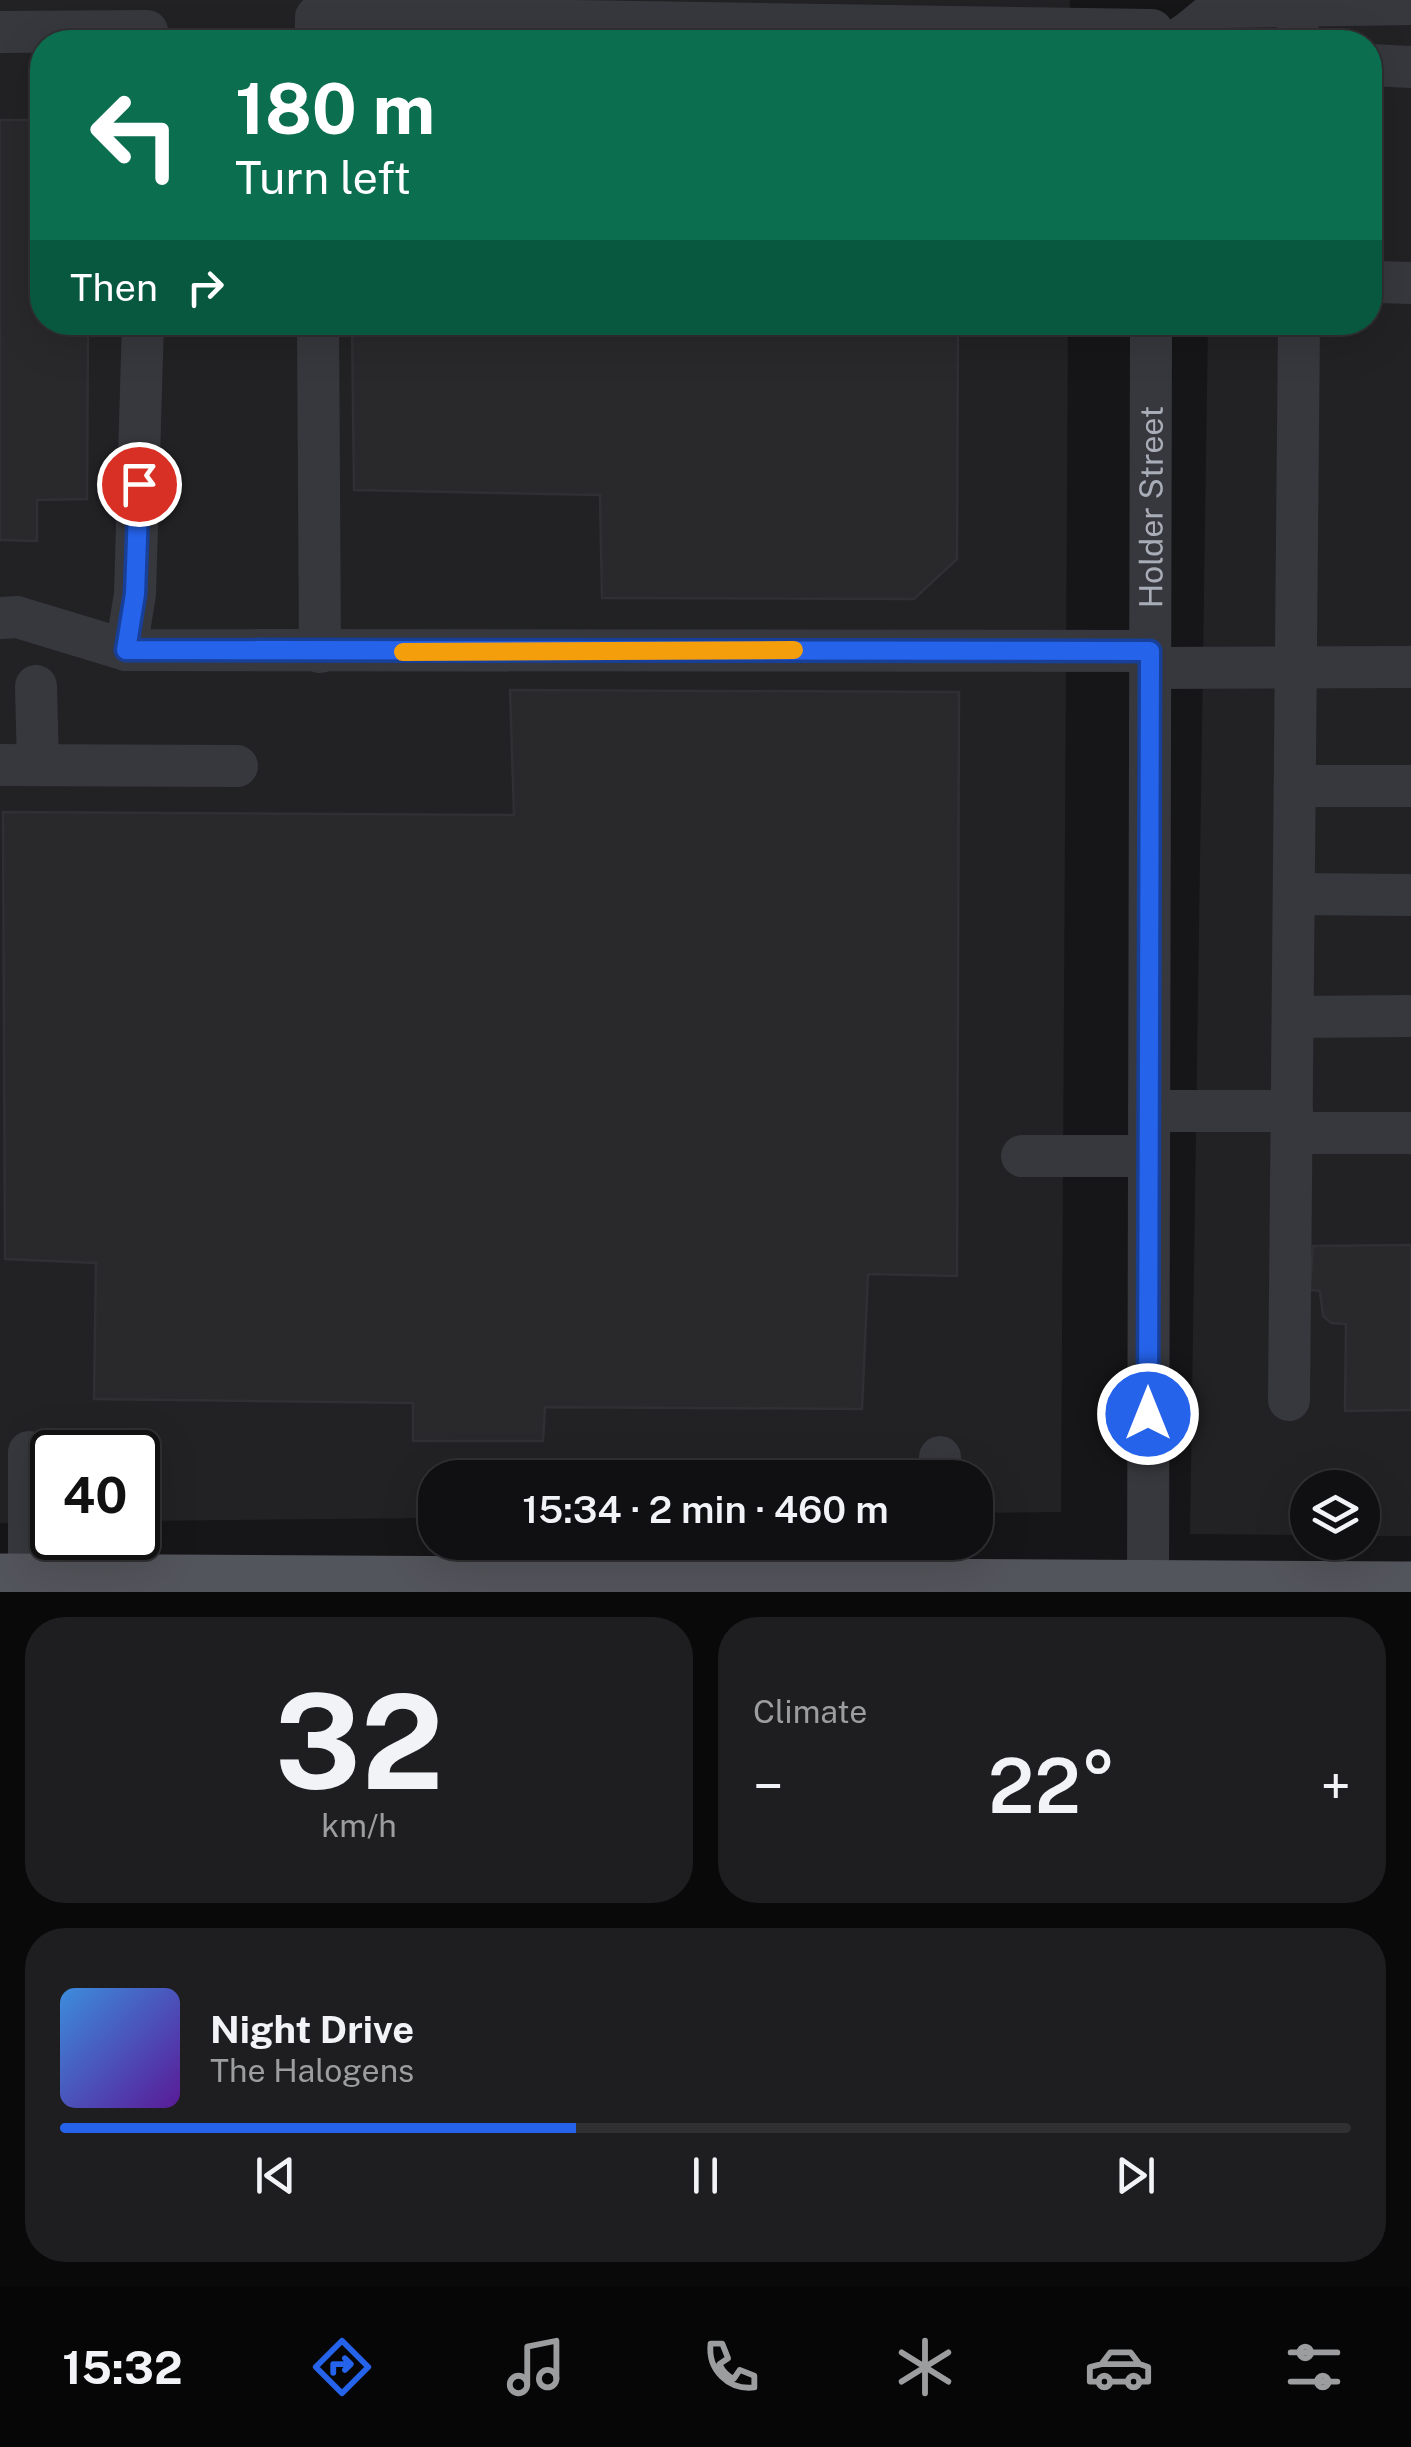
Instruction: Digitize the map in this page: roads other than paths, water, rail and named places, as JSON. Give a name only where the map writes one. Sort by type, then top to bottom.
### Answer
[{"type":"main road","points":[[14,1581],[941,1565],[1148,1590],[1411,1589]]},
{"type":"street","points":[[1192,30],[1211,12],[1225,7],[1297,24],[1411,4]]},
{"type":"street","points":[[316,30],[316,18],[822,30]]},
{"type":"street","points":[[0,32],[30,32]]},
{"type":"street","points":[[1382,66],[1411,67]]},
{"type":"street","points":[[126,650],[135,594],[143,335]]},
{"type":"street","points":[[318,335],[320,652]]},
{"type":"street","name":"Holder Street","points":[[1148,1590],[1151,335]]},
{"type":"street","points":[[1289,1400],[1298,335]]},
{"type":"street","points":[[0,618],[17,618],[126,650],[1150,659],[1297,668],[1411,667]]},
{"type":"street","points":[[36,686],[19,765],[238,766]]},
{"type":"street","points":[[1296,786],[1411,786]]},
{"type":"street","points":[[1295,894],[1411,895]]},
{"type":"street","points":[[1293,1017],[1411,1016]]},
{"type":"street","points":[[1149,1111],[1411,1133]]},
{"type":"street","points":[[1022,1156],[1149,1156]]},
{"type":"street","points":[[14,1581],[29,1452]]}]
